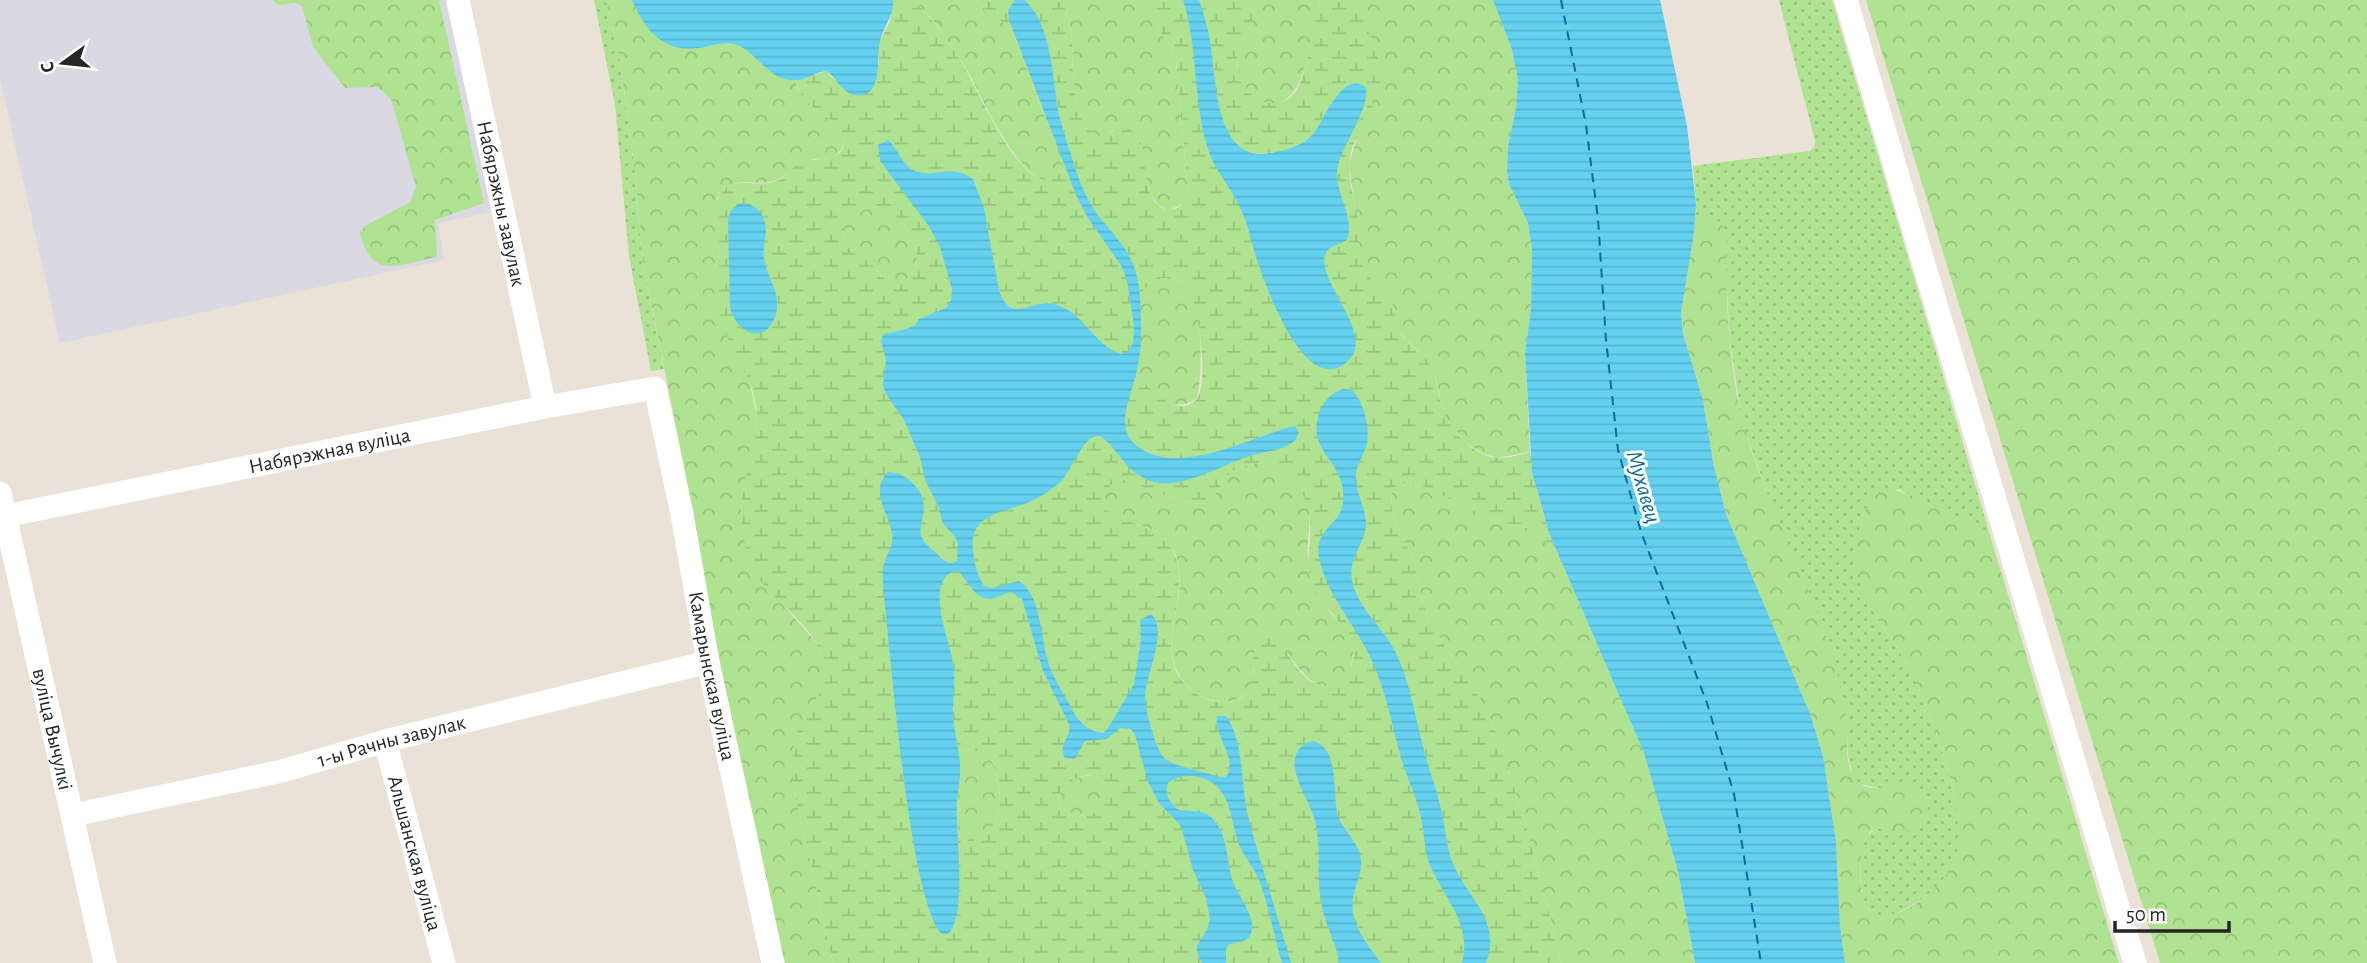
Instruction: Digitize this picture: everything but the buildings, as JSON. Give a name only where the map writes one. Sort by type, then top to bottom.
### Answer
[{"type":"street","name":"Набярэжны завулак","points":[[458,0],[545,407]]},
{"type":"street","points":[[1846,0],[2135,963]]},
{"type":"street","name":"Набярэжная вуліца","points":[[5,516],[545,407],[655,388]]},
{"type":"street","name":"Камарынская вуліца","points":[[655,388],[682,514],[708,662],[773,963]]},
{"type":"street","name":"вуліца Вычулкі","points":[[0,493],[105,963]]},
{"type":"street","name":"1-ы Рачны завулак","points":[[73,815],[282,771],[384,741],[708,662]]},
{"type":"street","name":"Альшанская вуліца","points":[[384,741],[444,963]]},
{"type":"shaded area","points":[[0,0],[445,0],[494,211],[438,223],[444,260],[60,343],[0,79]]},
{"type":"green space","points":[[272,0],[439,0],[484,203],[435,220],[437,257],[389,266],[372,258],[365,248],[360,233],[365,226],[410,202],[416,187],[391,99],[377,87],[345,88],[313,47],[302,6],[296,3],[278,5]]},
{"type":"green space","points":[[594,0],[606,0],[620,61],[635,172],[643,263],[664,369],[651,371],[629,256],[615,105]]},
{"type":"green space","points":[[606,0],[632,0],[652,31],[660,39],[679,48],[691,49],[729,43],[745,49],[772,71],[787,79],[796,80],[797,88],[838,126],[844,140],[842,148],[834,156],[807,161],[771,182],[742,182],[730,186],[717,198],[718,299],[722,322],[748,376],[757,416],[756,437],[743,490],[741,513],[749,559],[758,577],[816,642],[824,660],[826,676],[822,691],[805,717],[794,789],[833,963],[782,963],[738,764],[683,461],[643,263],[635,172],[620,61]]},
{"type":"green space","points":[[893,0],[915,0],[949,42],[1017,158],[1034,176],[1048,180],[1061,173],[1064,168],[1015,38],[1006,25],[976,0],[1062,0],[1071,31],[1075,90],[1082,119],[1089,129],[1100,136],[1121,128],[1131,130],[1142,146],[1148,187],[1156,204],[1172,209],[1183,205],[1188,195],[1176,61],[1141,0],[1255,0],[1254,16],[1237,55],[1240,77],[1248,91],[1256,98],[1267,103],[1279,103],[1294,94],[1301,80],[1320,0],[1357,0],[1381,70],[1378,91],[1352,149],[1349,166],[1364,268],[1391,301],[1402,336],[1429,363],[1446,416],[1464,441],[1480,453],[1499,458],[1530,452],[1537,492],[1549,533],[1481,514],[1414,482],[1402,482],[1393,488],[1391,500],[1394,520],[1411,556],[1425,608],[1438,635],[1481,700],[1500,743],[1546,899],[1561,963],[833,963],[794,789],[792,769],[796,736],[820,693],[825,674],[824,664],[811,634],[764,586],[746,549],[741,506],[756,435],[757,416],[748,378],[726,334],[719,310],[715,211],[719,197],[732,185],[769,183],[779,180],[800,163],[839,153],[843,148],[842,133],[806,100],[799,91],[796,80],[826,71],[836,81],[879,64],[879,43],[890,21]],"holes":[[[873,207],[898,218],[914,241],[915,266],[909,277],[897,286],[852,251],[845,241],[844,228],[853,217]],[[1162,278],[1175,280],[1187,286],[1191,294],[1202,358],[1201,388],[1198,397],[1191,404],[1174,405],[1156,394],[1136,374],[1140,354],[1139,296],[1149,284]],[[1267,463],[1289,477],[1303,494],[1309,514],[1310,579],[1315,591],[1349,638],[1353,650],[1352,663],[1338,683],[1330,686],[1318,685],[1303,675],[1276,635],[1267,633],[1259,641],[1255,651],[1252,685],[1247,694],[1237,700],[1221,702],[1213,701],[1192,690],[1180,677],[1173,663],[1171,648],[1179,581],[1178,565],[1171,548],[1166,540],[1152,529],[1111,514],[1104,508],[1102,500],[1111,485],[1123,480],[1170,497],[1201,503],[1212,498],[1231,472],[1244,466]],[[977,748],[986,753],[995,769],[1000,797],[993,825],[988,832],[971,842],[959,832],[958,826],[958,781],[961,760],[966,752]],[[1094,775],[1103,781],[1105,792],[1101,810],[1082,814],[1063,810],[1060,803],[1061,791],[1074,780]]]},
{"type":"green space","points":[[915,0],[976,0],[1006,25],[1015,38],[1064,168],[1053,180],[1040,179],[1026,168],[1012,150],[960,59]]},
{"type":"green space","points":[[1062,0],[1141,0],[1169,45],[1176,61],[1188,195],[1184,204],[1168,210],[1158,205],[1151,195],[1147,180],[1113,130],[1100,137],[1089,130],[1082,119],[1075,90],[1071,31]]},
{"type":"green space","points":[[1255,0],[1320,0],[1304,72],[1286,100],[1273,104],[1256,98],[1248,91],[1238,67],[1237,55],[1254,16]]},
{"type":"green space","points":[[1357,0],[1493,0],[1512,50],[1518,79],[1516,108],[1508,146],[1509,184],[1528,223],[1532,249],[1531,309],[1525,353],[1530,452],[1497,458],[1466,443],[1443,412],[1436,379],[1418,350],[1398,329],[1391,301],[1364,271],[1349,165],[1379,58],[1364,25]]},
{"type":"green space","points":[[1779,0],[1832,0],[1993,545],[1987,535],[1977,527],[1898,489],[1863,514],[1857,552],[1860,581],[1867,601],[1907,664],[1926,705],[1945,761],[1958,818],[1959,842],[1949,873],[1915,903],[1886,916],[1873,914],[1867,909],[1862,892],[1863,848],[1868,835],[1877,829],[1910,830],[1920,825],[1928,813],[1879,788],[1859,784],[1853,776],[1848,756],[1846,714],[1831,652],[1812,600],[1776,518],[1742,422],[1730,342],[1723,226],[1710,218],[1699,223],[1694,233],[1696,204],[1693,166],[1810,151],[1814,147],[1815,141]]},
{"type":"green space","points":[[1866,0],[2367,0],[2367,963],[2160,963]]},
{"type":"green space","points":[[873,207],[898,218],[914,241],[915,266],[909,277],[897,286],[852,251],[845,241],[843,234],[848,222],[859,212]]},
{"type":"green space","points":[[1710,217],[1720,223],[1726,233],[1730,343],[1744,425],[1764,485],[1829,647],[1846,714],[1847,755],[1851,770],[1861,784],[1870,787],[1899,786],[1917,790],[1928,807],[1925,822],[1919,828],[1875,830],[1865,839],[1860,871],[1867,909],[1876,915],[1895,914],[1918,902],[1943,879],[1952,866],[1957,851],[1956,809],[1936,731],[1917,684],[1868,603],[1858,578],[1856,546],[1864,513],[1877,494],[1895,490],[1918,498],[1977,527],[1987,535],[1993,545],[2119,963],[1845,963],[1840,926],[1836,842],[1823,756],[1811,716],[1726,514],[1713,462],[1703,400],[1683,334],[1681,313],[1694,233],[1699,222]]},
{"type":"green space","points":[[1162,278],[1187,286],[1199,323],[1201,357],[1197,398],[1179,405],[1171,404],[1156,395],[1136,374],[1140,354],[1139,296],[1149,284]]},
{"type":"green space","points":[[1267,463],[1290,477],[1306,498],[1310,514],[1309,562],[1326,607],[1349,636],[1353,649],[1352,661],[1348,672],[1338,684],[1328,687],[1317,685],[1298,667],[1276,636],[1256,662],[1249,691],[1234,700],[1215,701],[1191,689],[1175,667],[1172,636],[1180,587],[1175,554],[1159,533],[1123,520],[1107,510],[1103,495],[1111,484],[1123,480],[1170,497],[1201,503],[1212,498],[1235,469]]},
{"type":"green space","points":[[1401,482],[1414,482],[1481,514],[1549,533],[1644,753],[1678,872],[1695,963],[1561,963],[1528,835],[1496,733],[1481,700],[1431,622],[1423,603],[1411,556],[1394,519],[1391,499],[1393,487]]},
{"type":"green space","points":[[977,748],[989,756],[993,764],[1000,797],[993,825],[988,832],[971,842],[959,832],[958,793],[963,755],[967,750]]},
{"type":"green space","points":[[1094,775],[1101,778],[1105,786],[1101,810],[1082,814],[1063,810],[1060,795],[1066,785],[1079,778]]},
{"type":"water","points":[[632,0],[893,0],[892,11],[880,42],[875,84],[871,91],[864,95],[855,95],[846,91],[826,71],[800,80],[778,77],[737,45],[721,44],[691,49],[669,45],[651,32]]},
{"type":"water","points":[[1015,0],[1024,0],[1041,23],[1050,53],[1059,115],[1075,168],[1089,202],[1127,252],[1136,273],[1140,294],[1141,336],[1137,371],[1126,410],[1126,430],[1130,438],[1137,446],[1153,455],[1171,458],[1212,453],[1289,427],[1295,426],[1299,433],[1289,445],[1175,483],[1150,481],[1129,467],[1106,441],[1099,436],[1093,437],[1083,447],[1066,475],[1053,488],[1026,504],[993,515],[977,527],[973,537],[976,568],[984,586],[992,588],[1019,581],[1032,596],[1048,662],[1055,678],[1077,718],[1086,727],[1097,732],[1104,733],[1134,684],[1141,639],[1140,620],[1151,614],[1158,630],[1145,702],[1157,746],[1164,758],[1174,764],[1226,777],[1230,763],[1217,716],[1226,716],[1236,738],[1248,816],[1291,963],[1282,963],[1263,890],[1240,847],[1224,796],[1210,781],[1187,776],[1168,783],[1168,797],[1177,809],[1205,813],[1218,826],[1225,841],[1233,882],[1249,913],[1252,927],[1247,939],[1228,945],[1226,963],[1202,963],[1197,945],[1207,930],[1210,919],[1206,898],[1193,870],[1181,826],[1159,803],[1148,782],[1135,735],[1131,729],[1120,728],[1107,739],[1085,741],[1075,759],[1065,758],[1063,749],[1069,733],[1069,724],[1043,671],[1022,599],[1011,592],[994,598],[982,597],[958,571],[950,573],[942,583],[940,603],[954,669],[953,718],[960,769],[957,802],[958,910],[948,934],[942,934],[930,913],[920,875],[903,771],[883,587],[883,568],[892,539],[880,487],[888,472],[901,475],[913,483],[921,494],[924,507],[921,535],[928,546],[945,561],[953,563],[957,561],[958,544],[943,524],[904,420],[886,394],[883,385],[886,360],[881,340],[884,334],[907,329],[919,319],[946,308],[951,300],[952,289],[940,247],[928,225],[880,161],[878,145],[888,140],[908,167],[918,172],[959,172],[973,179],[984,208],[999,290],[1010,307],[1016,309],[1048,303],[1057,305],[1075,315],[1104,345],[1113,350],[1122,354],[1128,351],[1133,343],[1134,326],[1127,280],[1122,267],[1088,218],[1076,195],[1009,20],[1008,10]]},
{"type":"water","points":[[1183,0],[1199,0],[1208,32],[1220,110],[1231,137],[1248,152],[1271,153],[1301,144],[1313,134],[1342,91],[1349,85],[1357,84],[1366,88],[1364,105],[1338,165],[1338,185],[1349,222],[1347,240],[1330,248],[1324,261],[1333,289],[1350,321],[1355,336],[1355,350],[1347,362],[1331,369],[1316,365],[1289,334],[1268,290],[1244,217],[1210,155],[1199,110],[1191,36]]},
{"type":"water","name":"Мухавец","points":[[1493,0],[1660,0],[1687,126],[1696,204],[1681,313],[1683,334],[1703,400],[1713,462],[1726,514],[1811,716],[1823,756],[1836,842],[1840,926],[1845,963],[1695,963],[1678,872],[1644,753],[1549,533],[1532,472],[1525,353],[1531,309],[1532,249],[1528,223],[1509,184],[1507,171],[1518,79],[1512,50]]},
{"type":"water","points":[[744,203],[757,208],[764,220],[764,258],[777,301],[775,317],[770,326],[758,333],[751,333],[738,324],[730,308],[728,221],[733,209]]},
{"type":"water","points":[[1343,389],[1352,390],[1356,395],[1363,408],[1368,430],[1367,444],[1356,474],[1366,525],[1353,561],[1351,575],[1364,608],[1386,636],[1404,673],[1439,800],[1451,859],[1487,923],[1490,948],[1486,963],[1462,963],[1464,937],[1461,925],[1429,864],[1419,810],[1381,685],[1366,648],[1336,600],[1320,562],[1320,540],[1340,512],[1343,491],[1341,480],[1317,437],[1316,426],[1325,401]]},
{"type":"water","points":[[1313,741],[1321,745],[1331,761],[1337,812],[1360,853],[1361,866],[1353,901],[1356,924],[1381,963],[1339,963],[1326,921],[1320,896],[1316,825],[1295,765],[1299,749]]},
{"type":"ferry route","points":[[1561,0],[1586,125],[1598,219],[1606,340],[1618,450],[1641,532],[1707,703],[1734,794],[1761,963]]}]
